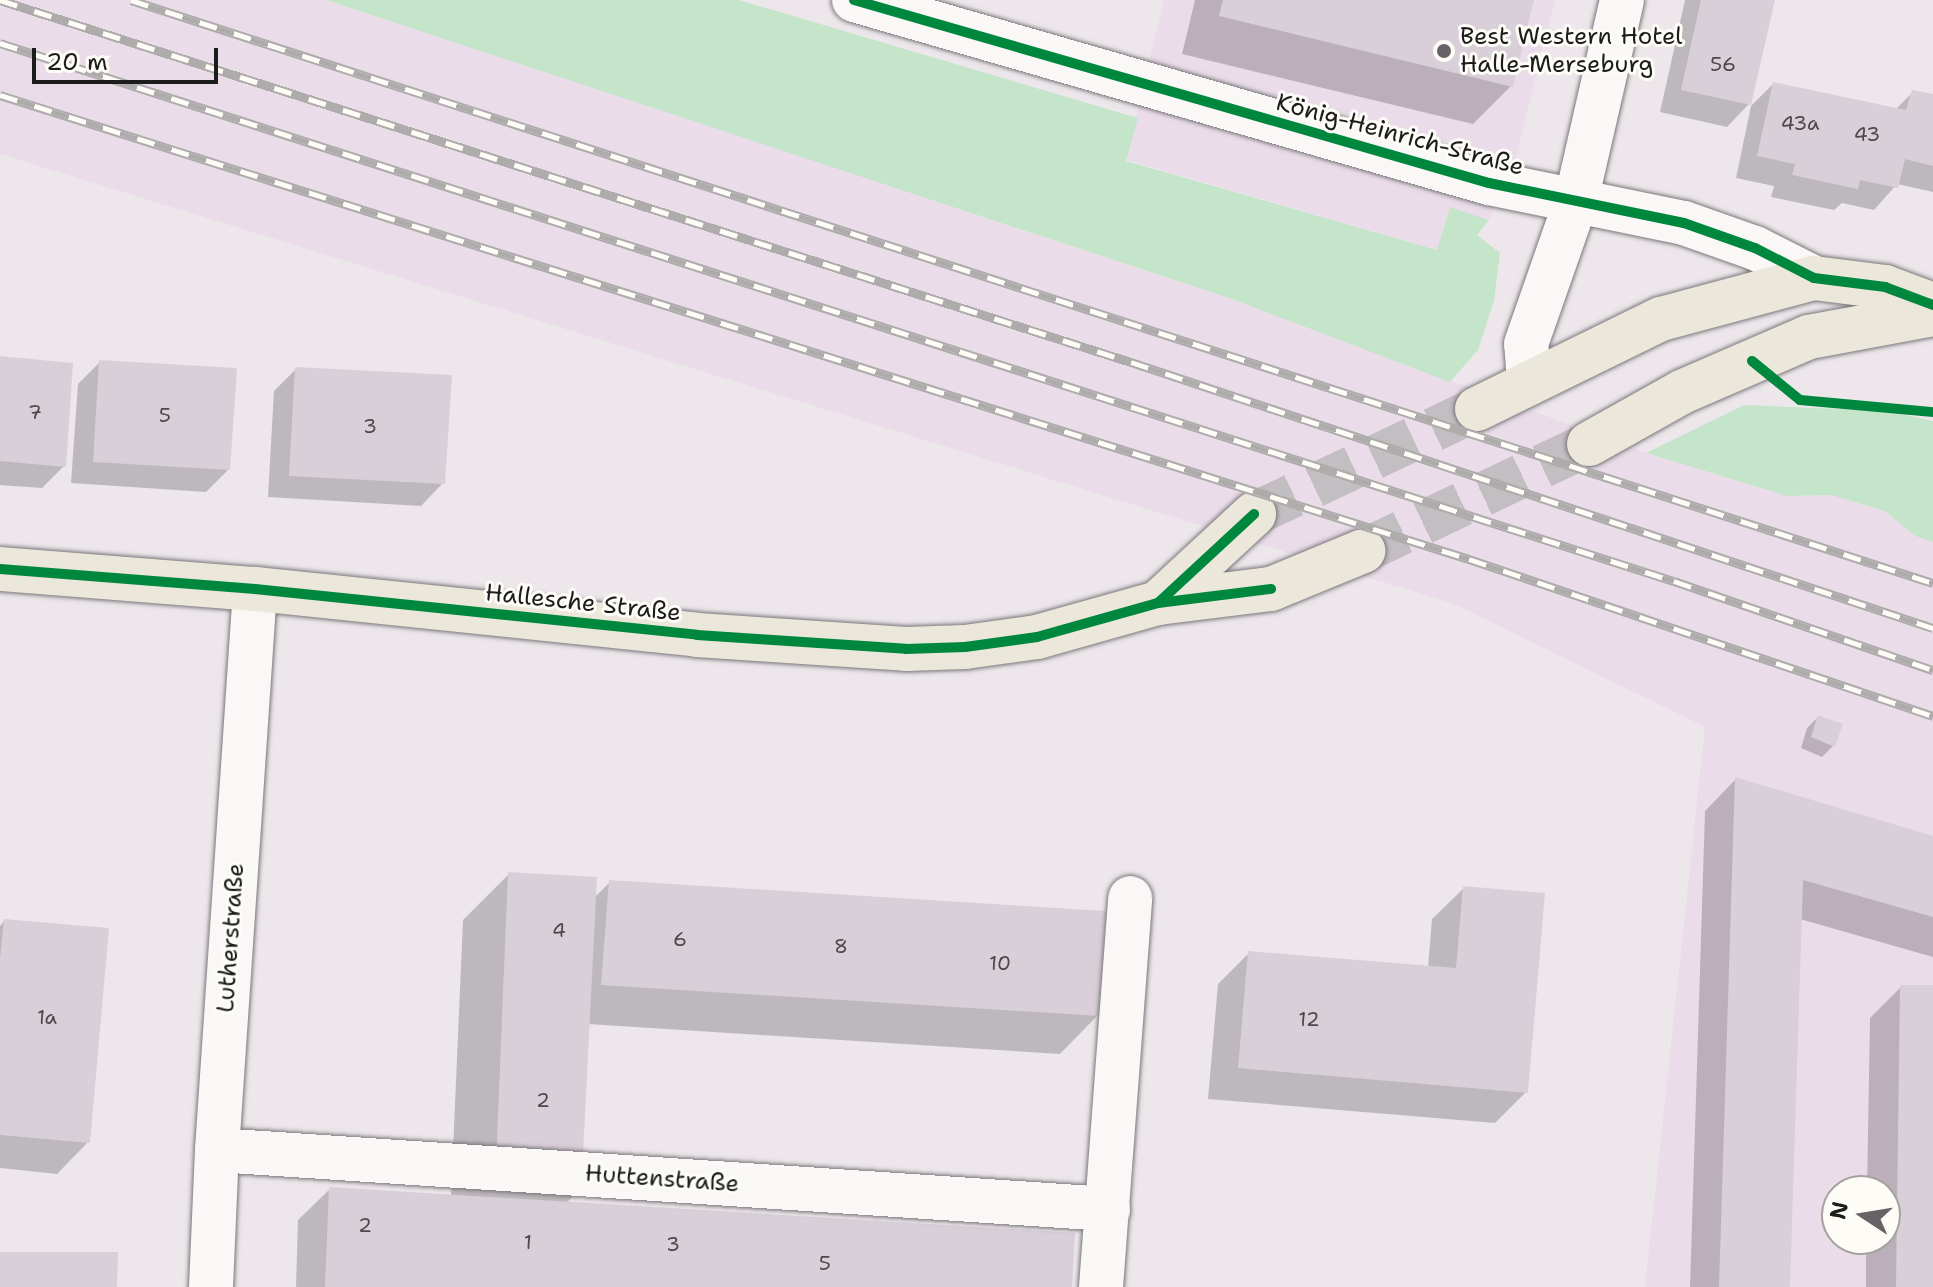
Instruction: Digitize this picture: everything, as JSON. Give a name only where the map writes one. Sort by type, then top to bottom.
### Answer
[{"type":"main road","name":"König-Heinrich-Straße","points":[[1529,383],[1661,319],[1814,278],[1885,287],[1933,305]]},
{"type":"main road","points":[[1589,444],[1684,391],[1809,337],[1933,314]]},
{"type":"main road","points":[[1477,409],[1529,383]]},
{"type":"main road","name":"Hallesche Straße","points":[[1158,603],[1254,514]]},
{"type":"main road","name":"Hallesche Straße","points":[[0,569],[255,589],[697,635],[906,649],[965,647],[1037,637],[1158,603],[1271,589],[1363,551]]},
{"type":"street","name":"König-Heinrich-Straße","points":[[854,0],[1489,183],[1684,223],[1755,248],[1814,278]]},
{"type":"street","points":[[1529,383],[1526,344],[1576,201],[1622,0]]},
{"type":"street","name":"Lutherstraße","points":[[211,1287],[217,1150],[255,589]]},
{"type":"street","points":[[1101,1287],[1130,898]]},
{"type":"street","name":"Huttenstraße","points":[[217,1150],[1108,1209]]},
{"type":"shaded area","points":[[0,0],[326,0],[1232,299],[1646,453],[1787,496],[1831,495],[1885,511],[1915,536],[1933,542],[1933,1287],[1645,1287],[1705,727],[1454,604],[0,154]]},
{"type":"shaded area","points":[[1164,0],[1555,0],[1516,158],[1489,220],[1450,207],[1438,250],[1126,160]]},
{"type":"green space","points":[[326,0],[739,0],[1138,118],[1126,161],[1437,250],[1450,207],[1489,220],[1477,235],[1500,253],[1494,301],[1478,350],[1450,382],[1232,299]]},
{"type":"green space","points":[[1744,405],[1887,411],[1933,421],[1933,542],[1915,536],[1885,511],[1831,495],[1787,496],[1646,453]]},
{"type":"building","name":"Best Western Hotel Halle-Merseburg","points":[[1223,0],[1534,0],[1513,87],[1219,16]]},
{"type":"building","points":[[1701,0],[1775,0],[1751,105],[1681,90]]},
{"type":"building","points":[[1773,82],[1906,110],[1912,90],[1933,94],[1933,166],[1905,159],[1898,188],[1860,180],[1858,189],[1792,175],[1795,164],[1757,156]]},
{"type":"building","points":[[0,356],[73,363],[66,467],[0,461]]},
{"type":"building","points":[[99,360],[237,368],[230,470],[93,462]]},
{"type":"building","points":[[295,367],[452,375],[445,484],[289,476]]},
{"type":"building","points":[[1818,715],[1843,724],[1835,747],[1811,737]]},
{"type":"building","points":[[1735,777],[1933,836],[1933,917],[1803,880],[1790,1287],[1719,1287]]},
{"type":"building","points":[[508,872],[597,877],[583,1154],[495,1188]]},
{"type":"building","points":[[609,880],[1106,911],[1100,1016],[601,985]]},
{"type":"building","points":[[1463,886],[1545,893],[1528,1093],[1238,1068],[1248,951],[1456,968]]},
{"type":"building","points":[[4,919],[109,928],[90,1143],[0,1135],[0,959]]},
{"type":"building","points":[[1900,985],[1933,985],[1933,1287],[1896,1287],[1896,1255],[1901,1255],[1901,1175],[1897,1175]]},
{"type":"building","points":[[329,1187],[1075,1233],[1072,1287],[325,1287]]},
{"type":"building","points":[[0,1252],[118,1252],[117,1287],[0,1287]]},
{"type":"tunnel","points":[[1254,514],[1477,409]]},
{"type":"tunnel","points":[[1363,551],[1589,444]]},
{"type":"railway","points":[[0,0],[1131,362],[1933,628]]},
{"type":"railway","points":[[131,0],[1933,583]]},
{"type":"railway","points":[[0,43],[1674,581],[1933,670]]},
{"type":"railway","points":[[0,95],[1469,559],[1933,716]]},
{"type":"cycle path","points":[[854,0],[1489,183],[1684,223],[1755,248],[1814,278],[1885,287],[1933,305]]},
{"type":"cycle path","points":[[1752,361],[1800,400],[1933,412]]},
{"type":"cycle path","points":[[1158,603],[1254,514]]},
{"type":"cycle path","points":[[0,569],[255,589],[697,635],[906,649],[965,647],[1037,637],[1158,603],[1271,589]]},
{"type":"place","name":"Best Western Hotel Halle-Merseburg","points":[[1444,51]]}]
